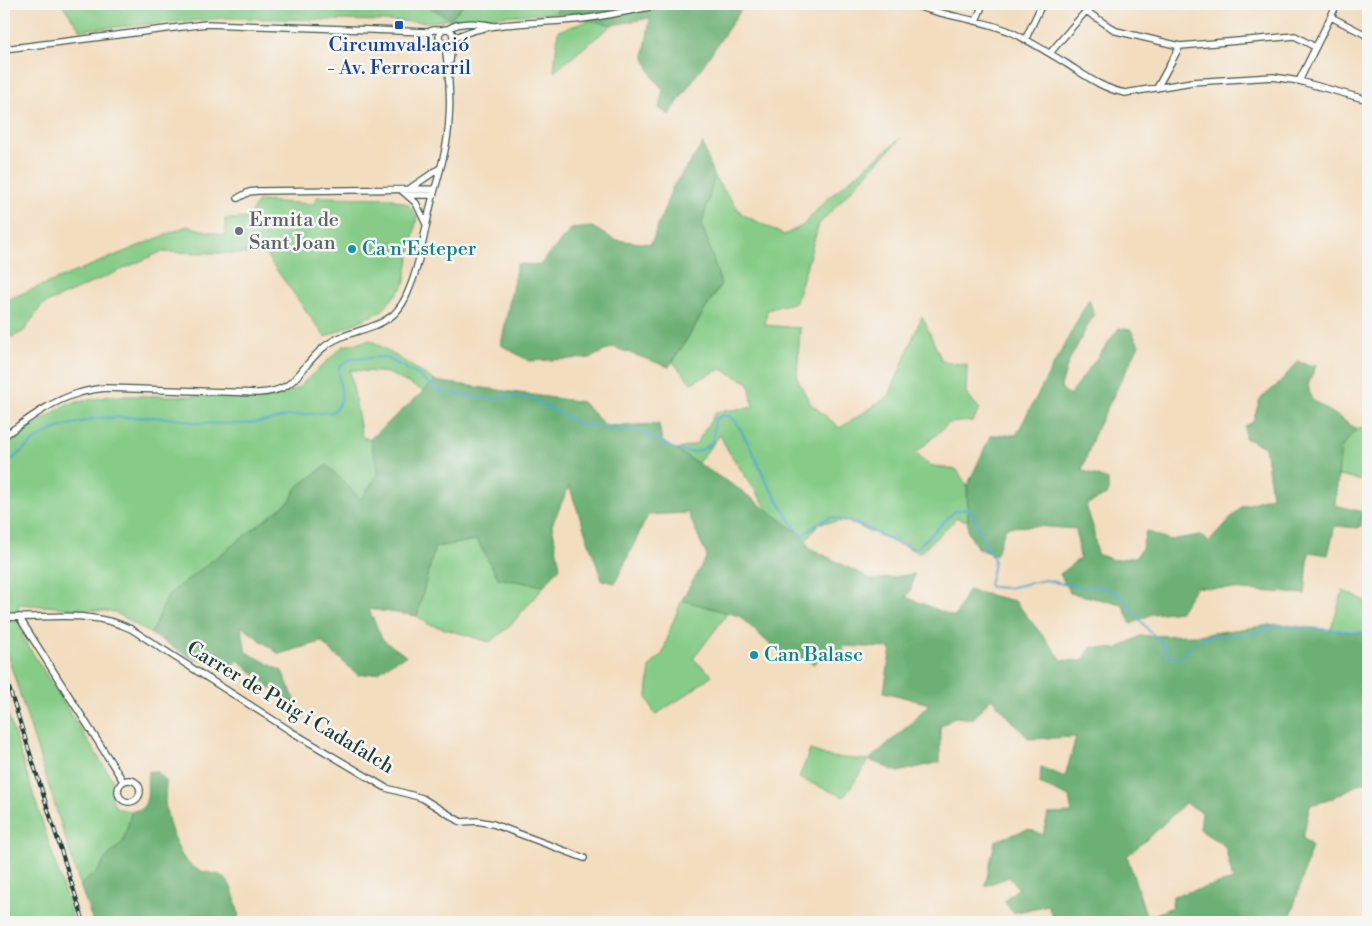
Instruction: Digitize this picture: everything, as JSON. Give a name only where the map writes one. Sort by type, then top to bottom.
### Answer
[{"type":"street","points":[[445,44],[463,33],[498,26],[582,19],[666,4]]},
{"type":"street","points":[[912,4],[998,27],[1050,53],[1100,85],[1114,91],[1124,93],[1192,82],[1262,77],[1299,82],[1368,100]]},
{"type":"street","points":[[976,20],[983,4]]},
{"type":"street","points":[[1025,40],[1042,4]]},
{"type":"street","points":[[1050,53],[1092,4]]},
{"type":"street","points":[[1299,82],[1338,4]]},
{"type":"street","points":[[1086,11],[1116,31],[1180,46],[1295,36],[1315,47]]},
{"type":"street","points":[[1331,17],[1368,36]]},
{"type":"street","points":[[439,39],[440,33],[452,26],[477,23],[498,26]]},
{"type":"street","points":[[4,49],[206,24],[428,32],[445,30],[453,33],[449,71],[447,143],[414,278],[402,305],[394,314],[382,322],[340,337],[329,344],[323,348],[292,383],[271,393],[106,388],[92,390],[79,393],[49,406],[4,436]]},
{"type":"street","points":[[428,32],[445,44],[449,71]]},
{"type":"street","points":[[1157,88],[1180,46]]},
{"type":"street","points":[[405,192],[440,168]]},
{"type":"street","points":[[238,198],[249,192],[257,191],[434,192]]},
{"type":"street","points":[[405,192],[416,203],[426,224]]},
{"type":"street","name":"Carrer de Puig i Cadafalch","points":[[4,617],[86,616],[118,622],[292,732],[386,788],[422,798],[461,822],[476,821],[493,824],[584,858]]},
{"type":"street","points":[[19,617],[123,782]]},
{"type":"green space","points":[[62,4],[425,4],[450,19],[434,22],[226,18],[80,30]]},
{"type":"green space","points":[[425,4],[464,4],[450,19]]},
{"type":"green space","points":[[464,4],[559,4],[556,13],[450,19]]},
{"type":"green space","points":[[559,4],[745,4],[669,115],[659,108],[663,90],[653,77],[644,56],[650,18],[612,25],[556,13]]},
{"type":"green space","points":[[592,20],[612,25],[554,72],[558,31]]},
{"type":"green space","points":[[901,138],[819,224],[796,302],[767,310],[765,325],[800,328],[797,378],[810,403],[840,428],[889,396],[922,316],[942,361],[967,365],[966,394],[980,409],[973,421],[949,423],[916,453],[929,465],[957,470],[967,486],[968,521],[957,518],[920,553],[846,521],[819,523],[805,542],[800,534],[769,511],[727,449],[720,435],[697,464],[676,450],[696,444],[716,412],[753,407],[749,383],[721,369],[691,383],[673,362],[721,284],[702,224],[714,177],[742,214],[784,235],[802,226],[827,199]]},
{"type":"green space","points":[[703,144],[714,177],[702,224],[721,284],[669,367],[613,347],[590,358],[529,361],[501,345],[517,264],[540,265],[571,229],[592,227],[615,240],[651,244],[673,186]]},
{"type":"green space","points":[[317,197],[390,198],[408,204],[417,217],[404,285],[382,311],[325,337],[265,254],[161,252],[42,305],[24,331],[13,337],[4,332],[4,301],[187,226],[226,236],[225,219],[248,218],[258,201],[314,204]]},
{"type":"green space","points":[[1089,299],[1094,314],[1068,363],[1061,387],[1069,396],[1119,328],[1131,330],[1139,345],[1095,432],[1082,470],[1108,480],[1108,494],[1086,505],[1093,527],[1097,554],[1114,560],[1136,557],[1142,548],[1146,531],[1170,540],[1200,535],[1209,542],[1241,507],[1272,496],[1265,447],[1245,438],[1245,426],[1253,422],[1260,399],[1275,387],[1298,362],[1316,366],[1308,385],[1311,399],[1357,429],[1341,448],[1335,505],[1363,512],[1358,528],[1335,526],[1328,555],[1309,552],[1305,594],[1196,587],[1180,611],[1152,614],[1131,624],[1122,604],[1070,593],[1060,574],[1080,558],[1076,529],[1035,526],[1006,527],[996,555],[978,549],[968,532],[967,486],[991,435],[1016,435]]},
{"type":"green space","points":[[371,340],[435,381],[424,391],[388,373],[350,370],[362,437],[370,439],[379,473],[361,499],[327,465],[297,487],[290,501],[169,594],[151,634],[115,612],[18,604],[23,638],[114,782],[112,794],[114,803],[119,809],[132,811],[123,842],[106,858],[98,871],[80,885],[4,644],[4,444],[67,404],[110,396],[282,396],[299,387],[343,346]]},
{"type":"green space","points":[[435,381],[582,402],[606,426],[659,424],[662,441],[739,489],[800,534],[810,548],[873,580],[914,574],[911,590],[906,597],[955,617],[968,590],[1015,601],[1062,660],[1082,661],[1092,647],[1117,649],[1140,636],[1198,635],[1277,624],[1368,634],[1368,783],[1361,783],[1329,800],[1310,805],[1303,838],[1312,846],[1290,919],[1287,922],[1054,922],[1048,905],[1013,913],[1004,901],[1018,888],[1009,877],[985,886],[995,841],[1028,829],[1043,835],[1048,814],[1072,813],[1069,797],[1040,784],[1041,767],[1065,777],[1076,737],[1029,739],[991,698],[973,719],[955,717],[940,727],[940,762],[898,772],[869,760],[910,724],[929,704],[884,692],[891,648],[844,646],[842,657],[827,649],[814,664],[788,652],[784,657],[739,616],[682,600],[707,556],[688,513],[648,515],[615,583],[602,580],[569,486],[552,525],[560,567],[544,586],[498,578],[477,540],[435,547],[417,616],[369,609],[382,639],[406,656],[396,660],[377,673],[358,675],[321,642],[279,654],[241,626],[246,652],[282,671],[299,710],[238,660],[231,666],[192,658],[151,634],[169,594],[290,501],[297,487],[327,465],[361,499],[379,473],[370,439]],"holes":[[[1185,803],[1202,812],[1200,830],[1225,846],[1233,880],[1173,896],[1172,907],[1147,918],[1127,856]]]},
{"type":"green space","points":[[1368,428],[1368,482],[1338,476],[1341,448],[1357,429]]},
{"type":"green space","points":[[1368,493],[1368,522],[1358,528]]},
{"type":"green space","points":[[477,540],[498,578],[544,586],[509,627],[490,642],[428,624],[417,616],[434,547]]},
{"type":"green space","points":[[1343,591],[1368,602],[1368,621],[1366,624],[1368,625],[1368,634],[1331,629]]},
{"type":"green space","points":[[682,600],[728,613],[693,659],[712,675],[655,715],[647,697],[650,666],[663,653]]},
{"type":"green space","points":[[4,702],[74,922],[8,922],[4,908]]},
{"type":"green space","points":[[810,750],[831,757],[869,760],[844,797],[799,778]]},
{"type":"green space","points":[[148,772],[158,772],[166,781],[165,801],[167,815],[175,842],[183,857],[195,868],[221,876],[226,880],[231,887],[235,899],[239,922],[93,922],[80,885],[98,871],[106,858],[123,842],[132,811],[139,810],[146,802],[147,778]]},
{"type":"waterway","points":[[4,466],[35,440],[53,430],[97,418],[152,417],[179,419],[197,423],[242,424],[268,421],[287,416],[332,412],[337,408],[341,397],[339,367],[353,359],[385,357],[418,375],[437,390],[445,393],[495,399],[505,396],[533,399],[581,425],[635,431],[684,451],[702,450],[710,444],[714,436],[715,419],[723,415],[730,416],[736,422],[752,450],[767,483],[802,536],[820,522],[831,517],[855,523],[899,544],[914,548],[920,545],[955,511],[967,509],[973,514],[981,538],[994,559],[989,584],[991,587],[1007,588],[1045,580],[1078,587],[1099,586],[1106,588],[1121,596],[1149,631],[1160,640],[1169,657],[1181,657],[1193,645],[1205,637],[1251,634],[1276,625],[1368,633]]},
{"type":"railway","points":[[4,672],[84,922]]},
{"type":"place","name":"Circumval·lació - Av. Ferrocarril","points":[[399,25]]},
{"type":"place","name":"Ermita de Sant Joan","points":[[239,231]]},
{"type":"place","name":"Ca n'Esteper","points":[[352,249]]},
{"type":"place","name":"Can Balasc","points":[[754,655]]}]
